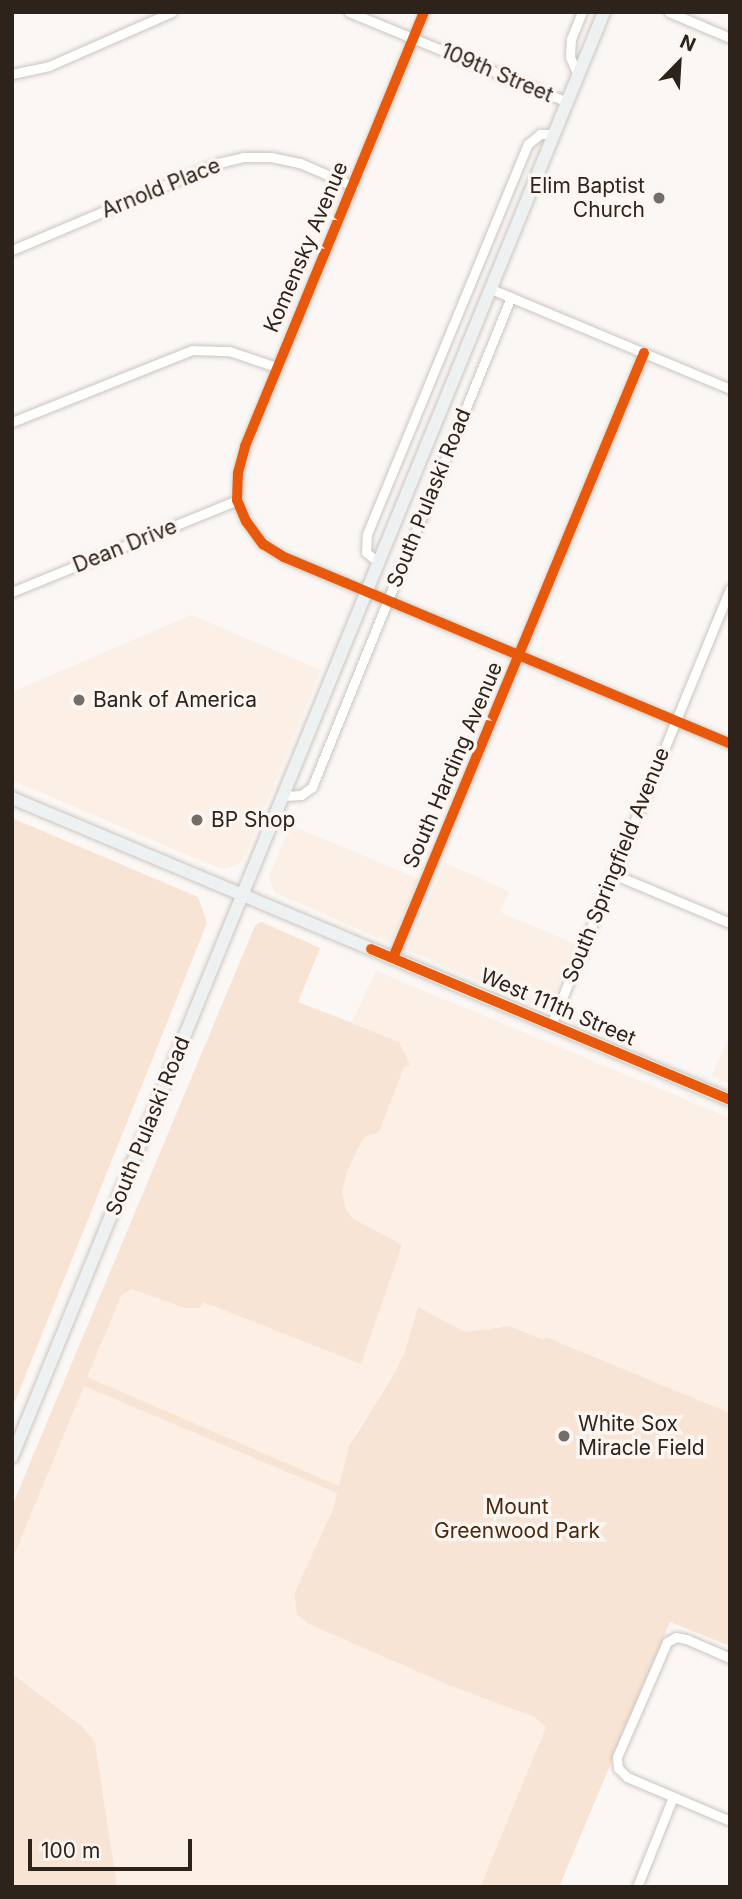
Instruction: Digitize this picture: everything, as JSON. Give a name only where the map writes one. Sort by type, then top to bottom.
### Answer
[{"type":"main road","name":"South Pulaski Road","points":[[12,1457],[604,12]]},
{"type":"main road","name":"West 111th Street","points":[[12,798],[730,1100]]},
{"type":"street","points":[[12,74],[49,65],[172,12]]},
{"type":"street","name":"109th Street","points":[[349,12],[567,103]]},
{"type":"street","name":"Komensky Avenue","points":[[237,500],[238,473],[245,447],[424,12]]},
{"type":"street","points":[[578,75],[570,57],[582,12]]},
{"type":"street","points":[[669,12],[730,38]]},
{"type":"street","name":"South Pulaski Road","points":[[379,563],[366,552],[367,534],[528,144],[540,134],[554,134]]},
{"type":"street","name":"Arnold Place","points":[[12,250],[218,163],[244,156],[271,157],[300,163],[353,186]]},
{"type":"street","points":[[491,289],[730,389]]},
{"type":"street","name":"South Pulaski Road","points":[[284,796],[294,797],[312,787],[511,297]]},
{"type":"street","points":[[12,422],[192,350],[229,351],[276,367]]},
{"type":"street","name":"South Harding Avenue","points":[[393,958],[644,353]]},
{"type":"street","points":[[237,500],[246,521],[263,544],[285,557],[730,744]]},
{"type":"street","name":"Dean Drive","points":[[12,592],[237,500]]},
{"type":"street","name":"South Springfield Avenue","points":[[551,1025],[730,589]]},
{"type":"street","points":[[613,874],[730,923]]},
{"type":"street","points":[[730,1658],[686,1639],[672,1639],[664,1646],[617,1757],[618,1768],[627,1777],[730,1821]]},
{"type":"street","points":[[637,1887],[673,1797]]},
{"type":"shaded area","points":[[191,615],[321,670],[243,861],[228,869],[218,868],[12,780],[12,692]]},
{"type":"shaded area","points":[[290,825],[419,879],[391,944],[274,892],[269,877]]},
{"type":"shaded area","points":[[445,863],[509,891],[500,912],[575,944],[548,1011],[407,950]]},
{"type":"shaded area","points":[[261,922],[320,948],[298,1002],[352,1022],[376,971],[730,1118],[730,1413],[547,1337],[545,1340],[510,1326],[465,1332],[418,1308],[404,1354],[356,1433],[333,1509],[294,1594],[294,1602],[302,1619],[309,1624],[448,1685],[534,1717],[546,1727],[480,1887],[12,1887],[12,1506],[255,926]]},
{"type":"shaded area","points":[[730,1034],[730,1084],[712,1076]]},
{"type":"green space","points":[[12,818],[198,897],[207,923],[12,1409]]},
{"type":"green space","name":"Mount Greenwood Park","points":[[261,922],[320,948],[298,1002],[399,1042],[410,1065],[404,1067],[379,1132],[365,1137],[360,1144],[347,1172],[342,1192],[346,1210],[352,1218],[402,1245],[361,1364],[203,1302],[199,1308],[185,1308],[132,1289],[122,1294],[87,1377],[339,1486],[349,1446],[404,1354],[418,1307],[465,1332],[510,1326],[544,1340],[546,1337],[730,1413],[730,1646],[670,1622],[559,1887],[480,1887],[546,1727],[534,1717],[448,1685],[309,1624],[297,1614],[294,1594],[333,1509],[337,1493],[84,1386],[12,1560],[12,1506],[255,926]]},
{"type":"green space","points":[[12,1674],[83,1727],[95,1743],[117,1887],[12,1887]]},
{"type":"cycle path","points":[[424,12],[245,447],[238,473],[237,500],[246,521],[263,544],[284,557],[730,744]]},
{"type":"cycle path","points":[[393,958],[644,353]]},
{"type":"cycle path","points":[[371,949],[730,1100]]},
{"type":"place","name":"Elim Baptist Church","points":[[659,198]]},
{"type":"place","name":"Bank of America","points":[[79,700]]},
{"type":"place","name":"BP Shop","points":[[197,820]]},
{"type":"place","name":"White Sox Miracle Field","points":[[564,1436]]}]
